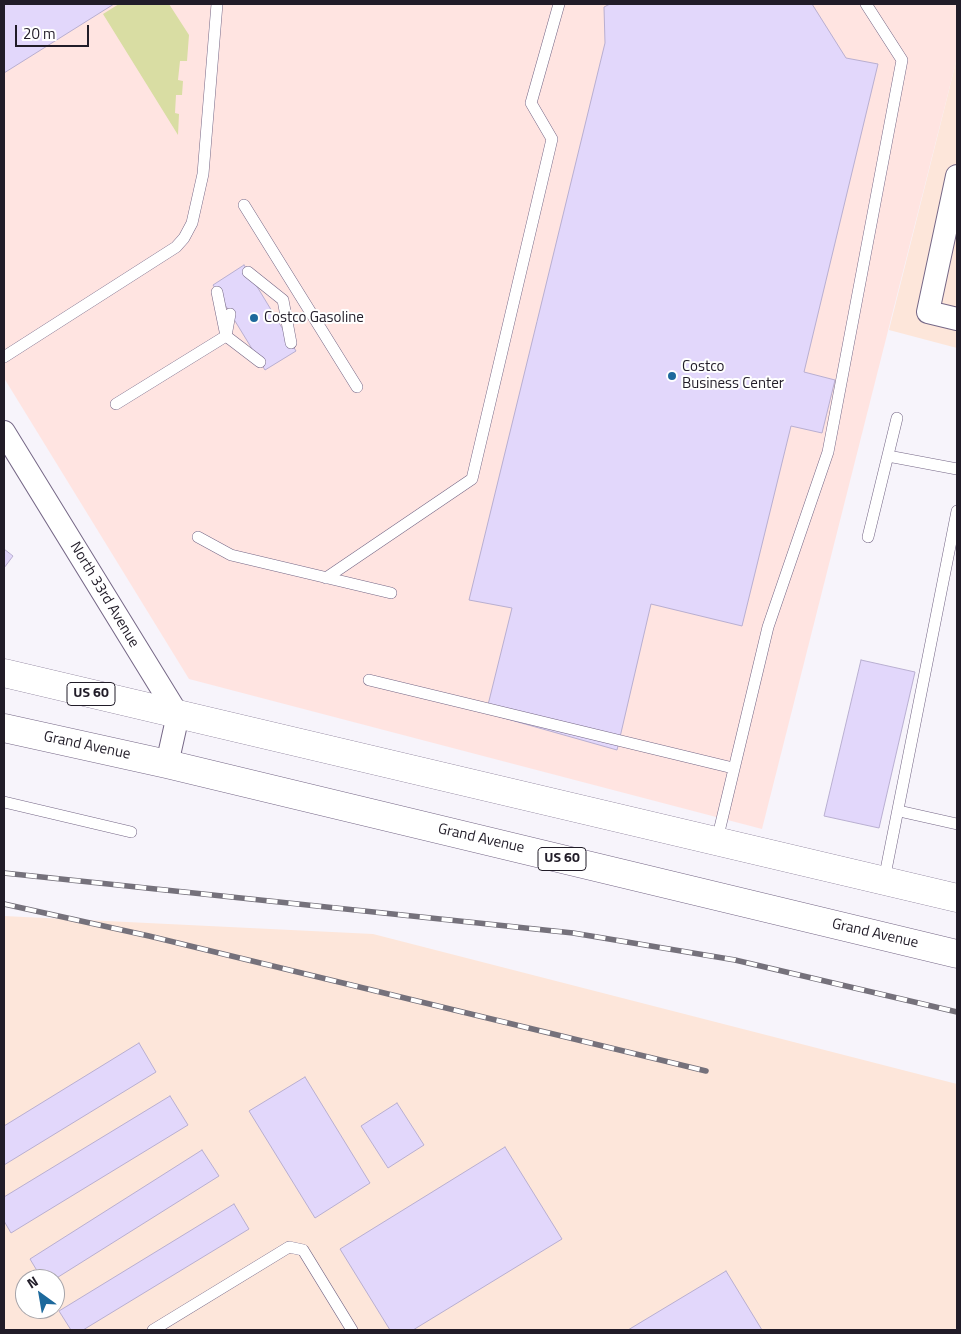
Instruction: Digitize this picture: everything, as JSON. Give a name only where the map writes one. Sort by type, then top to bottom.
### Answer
[{"type":"highway","name":"US 60","points":[[4,673],[957,898]]},
{"type":"highway","name":"Grand Avenue","points":[[4,728],[167,764],[957,954]]},
{"type":"street","points":[[957,176],[952,222],[928,312],[957,319]]},
{"type":"street","name":"North 33rd Avenue","points":[[4,432],[178,715]]},
{"type":"street","points":[[167,764],[178,715]]},
{"type":"lane","points":[[4,357],[176,247],[184,238],[192,223],[203,174],[217,4]]},
{"type":"lane","points":[[326,578],[472,478],[552,139],[531,103],[558,4]]},
{"type":"lane","points":[[717,840],[732,768],[768,627],[828,452],[902,60],[866,4]]},
{"type":"lane","points":[[244,205],[357,387]]},
{"type":"lane","points":[[248,272],[283,300],[291,343]]},
{"type":"lane","points":[[262,294],[283,300],[298,291]]},
{"type":"lane","points":[[217,292],[226,336],[260,362]]},
{"type":"lane","points":[[280,324],[283,300]]},
{"type":"lane","points":[[116,404],[226,336],[230,314]]},
{"type":"lane","points":[[226,336],[248,343]]},
{"type":"lane","points":[[868,537],[897,418]]},
{"type":"lane","points":[[888,456],[957,470]]},
{"type":"lane","points":[[884,880],[957,511]]},
{"type":"lane","points":[[198,536],[231,555],[391,593]]},
{"type":"lane","points":[[369,680],[732,768]]},
{"type":"lane","points":[[4,802],[131,832]]},
{"type":"lane","points":[[899,811],[957,824]]},
{"type":"lane","points":[[153,1330],[289,1247],[304,1250],[352,1330]]},
{"type":"shaded area","points":[[4,4],[957,4],[957,58],[762,829],[189,679],[4,378]]},
{"type":"shaded area","points":[[957,58],[957,348],[889,330]]},
{"type":"shaded area","points":[[4,916],[373,934],[957,1084],[957,1330],[4,1330]]},
{"type":"green space","points":[[119,4],[169,4],[189,35],[187,61],[180,61],[178,80],[183,81],[182,95],[176,95],[175,113],[179,114],[178,135],[103,14]]},
{"type":"building","points":[[4,4],[114,4],[4,73]]},
{"type":"building","name":"Costco Business Center","points":[[610,4],[812,4],[846,58],[878,64],[804,372],[835,380],[822,433],[791,426],[742,626],[651,604],[617,750],[486,713],[512,608],[469,600],[605,43],[604,7]]},
{"type":"building","points":[[244,265],[296,351],[265,370],[213,285]]},
{"type":"building","points":[[4,549],[13,556],[4,568]]},
{"type":"building","points":[[861,660],[915,672],[879,828],[824,816]]},
{"type":"building","points":[[139,1043],[156,1072],[4,1165],[4,1126]]},
{"type":"building","points":[[305,1077],[370,1183],[315,1218],[249,1111]]},
{"type":"building","points":[[170,1096],[188,1125],[11,1233],[4,1221],[4,1197]]},
{"type":"building","points":[[397,1103],[424,1145],[388,1168],[361,1126]]},
{"type":"building","points":[[505,1147],[562,1239],[413,1330],[390,1330],[340,1249]]},
{"type":"building","points":[[202,1150],[219,1176],[65,1273],[65,1269],[36,1269],[30,1259]]},
{"type":"building","points":[[234,1204],[249,1229],[83,1330],[71,1330],[64,1319],[65,1307]]},
{"type":"building","points":[[726,1271],[762,1330],[628,1330]]},
{"type":"railway","points":[[4,873],[573,933],[735,960],[957,1012]]},
{"type":"railway","points":[[4,904],[149,936],[706,1071]]},
{"type":"place","name":"Costco Gasoline","points":[[254,318]]},
{"type":"place","name":"Costco Business Center","points":[[672,376]]}]
